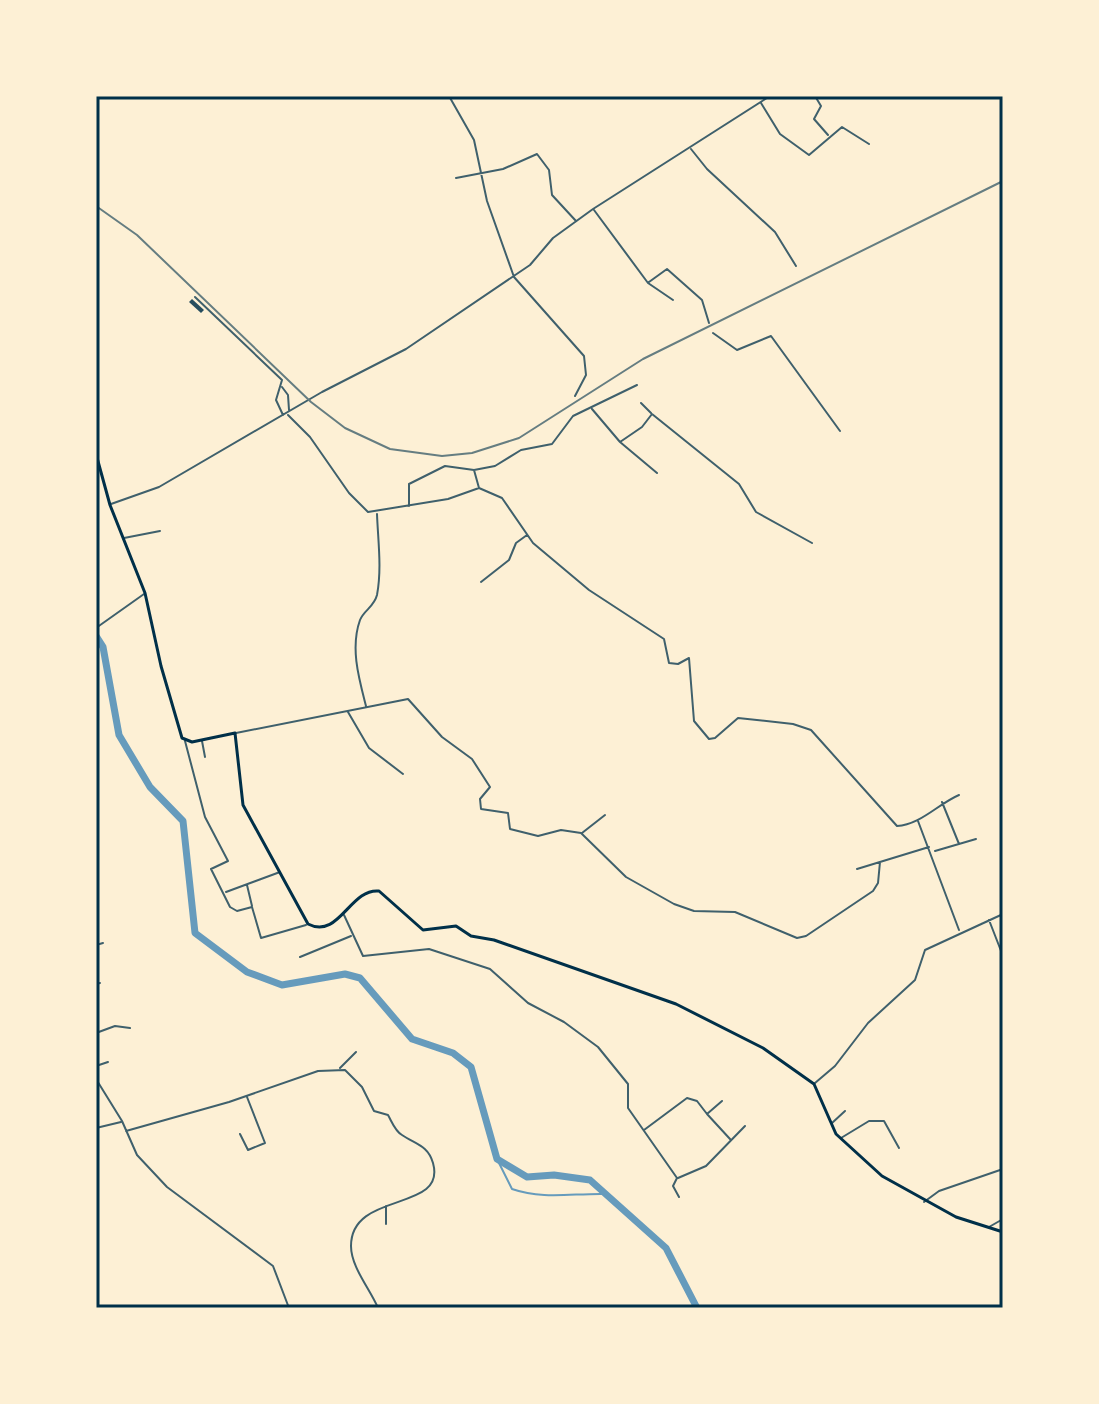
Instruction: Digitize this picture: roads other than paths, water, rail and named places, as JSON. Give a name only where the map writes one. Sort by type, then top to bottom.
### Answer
[{"type":"main road","points":[[96,454],[110,505],[145,593],[161,666],[185,741],[235,733],[241,799],[308,924],[326,926],[364,893],[379,891],[423,930],[456,926],[471,936],[494,940],[676,1004],[763,1048],[814,1084],[840,1139],[882,1176],[924,1202],[1003,1232]]},
{"type":"street","points":[[449,96],[474,140],[493,222],[514,277],[584,356],[586,375],[575,396]]},
{"type":"street","points":[[110,505],[159,487],[406,349],[514,277],[593,209],[770,96]]},
{"type":"street","points":[[815,96],[821,107],[814,119],[829,136]]},
{"type":"street","points":[[761,102],[780,134],[809,155],[844,127],[869,144]]},
{"type":"street","points":[[690,148],[707,169],[775,232],[796,266]]},
{"type":"street","points":[[456,178],[539,155],[549,170],[552,195],[576,221]]},
{"type":"street","points":[[593,209],[648,283],[673,300]]},
{"type":"street","points":[[648,283],[667,269],[704,303],[709,323]]},
{"type":"street","points":[[195,297],[282,380],[276,400],[310,437],[360,506],[376,513],[479,488],[502,498],[533,543],[589,590],[664,639],[669,663],[678,664],[685,658],[691,661],[691,706],[697,727],[709,739],[715,738],[738,718],[804,727],[895,825],[918,821],[942,802],[959,795]]},
{"type":"street","points":[[713,333],[737,350],[769,335],[840,431]]},
{"type":"street","points":[[409,507],[409,484],[445,466],[474,470],[495,466],[521,450],[552,444],[569,419],[637,385]]},
{"type":"street","points":[[281,386],[288,395],[287,414]]},
{"type":"street","points":[[641,403],[739,484],[756,512],[812,543]]},
{"type":"street","points":[[591,408],[620,442],[657,473]]},
{"type":"street","points":[[620,442],[642,427],[652,414]]},
{"type":"street","points":[[474,470],[479,488]]},
{"type":"street","points":[[366,706],[359,679],[356,640],[361,617],[374,606],[377,596],[380,566],[376,513]]},
{"type":"street","points":[[123,538],[160,531]]},
{"type":"street","points":[[481,582],[509,560],[516,543],[528,534]]},
{"type":"street","points":[[98,627],[145,593]]},
{"type":"street","points":[[235,733],[410,700],[442,737],[472,759],[490,787],[480,799],[481,809],[508,813],[510,829],[538,836],[561,830],[581,833],[626,877],[674,904],[694,911],[735,912],[797,938],[806,936],[873,891],[878,883],[880,862]]},
{"type":"street","points":[[347,711],[369,748],[403,774]]},
{"type":"street","points":[[201,740],[205,757]]},
{"type":"street","points":[[185,741],[205,817],[228,861],[211,869],[234,910],[252,907]]},
{"type":"street","points":[[942,802],[959,844]]},
{"type":"street","points":[[581,833],[605,815]]},
{"type":"street","points":[[918,821],[933,852],[960,932]]},
{"type":"street","points":[[933,852],[976,839]]},
{"type":"street","points":[[857,869],[930,847]]},
{"type":"street","points":[[225,893],[281,872]]},
{"type":"street","points":[[247,884],[261,938],[308,924]]},
{"type":"street","points":[[343,914],[358,952],[366,957],[429,949],[496,974],[522,998],[564,1022],[604,1053],[628,1084],[626,1104],[677,1178]]},
{"type":"street","points":[[814,1084],[835,1066],[868,1023],[915,980],[925,950],[1003,914]]},
{"type":"street","points":[[989,919],[1003,956]]},
{"type":"street","points":[[300,957],[352,935]]},
{"type":"street","points":[[96,945],[103,943]]},
{"type":"street","points":[[96,1033],[115,1026],[130,1028]]},
{"type":"street","points":[[339,1069],[356,1052]]},
{"type":"street","points":[[96,1066],[108,1062]]},
{"type":"street","points":[[126,1131],[247,1096],[318,1071],[339,1069],[358,1081],[374,1111],[388,1115],[399,1133],[424,1147],[433,1163],[434,1175],[428,1188],[417,1196],[386,1205],[358,1223],[351,1246],[357,1267],[378,1308]]},
{"type":"street","points":[[96,1079],[122,1121],[137,1155],[167,1187],[273,1266],[289,1308]]},
{"type":"street","points":[[240,1134],[248,1150],[265,1143],[247,1096]]},
{"type":"street","points":[[643,1131],[687,1098],[694,1099],[731,1140]]},
{"type":"street","points":[[707,1114],[722,1101]]},
{"type":"street","points":[[831,1124],[845,1111]]},
{"type":"street","points":[[96,1128],[122,1121]]},
{"type":"street","points":[[840,1139],[863,1123],[884,1121],[899,1148]]},
{"type":"street","points":[[679,1197],[673,1186],[677,1178],[706,1166],[745,1126]]},
{"type":"street","points":[[924,1202],[939,1191],[1003,1169]]},
{"type":"street","points":[[386,1205],[386,1224]]},
{"type":"street","points":[[988,1227],[1003,1219]]},
{"type":"waterway","points":[[96,636],[103,647],[119,735],[150,787],[183,821],[195,933],[247,972],[282,985],[345,974],[360,978],[412,1039],[453,1053],[471,1067],[497,1159],[527,1177],[554,1175],[590,1180],[666,1248],[697,1308]]},
{"type":"waterway","points":[[497,1159],[512,1189],[547,1195],[606,1194]]},
{"type":"railway","points":[[96,206],[137,235],[311,402],[345,428],[390,449],[442,456],[472,453],[519,438],[643,359],[1003,181]]}]
